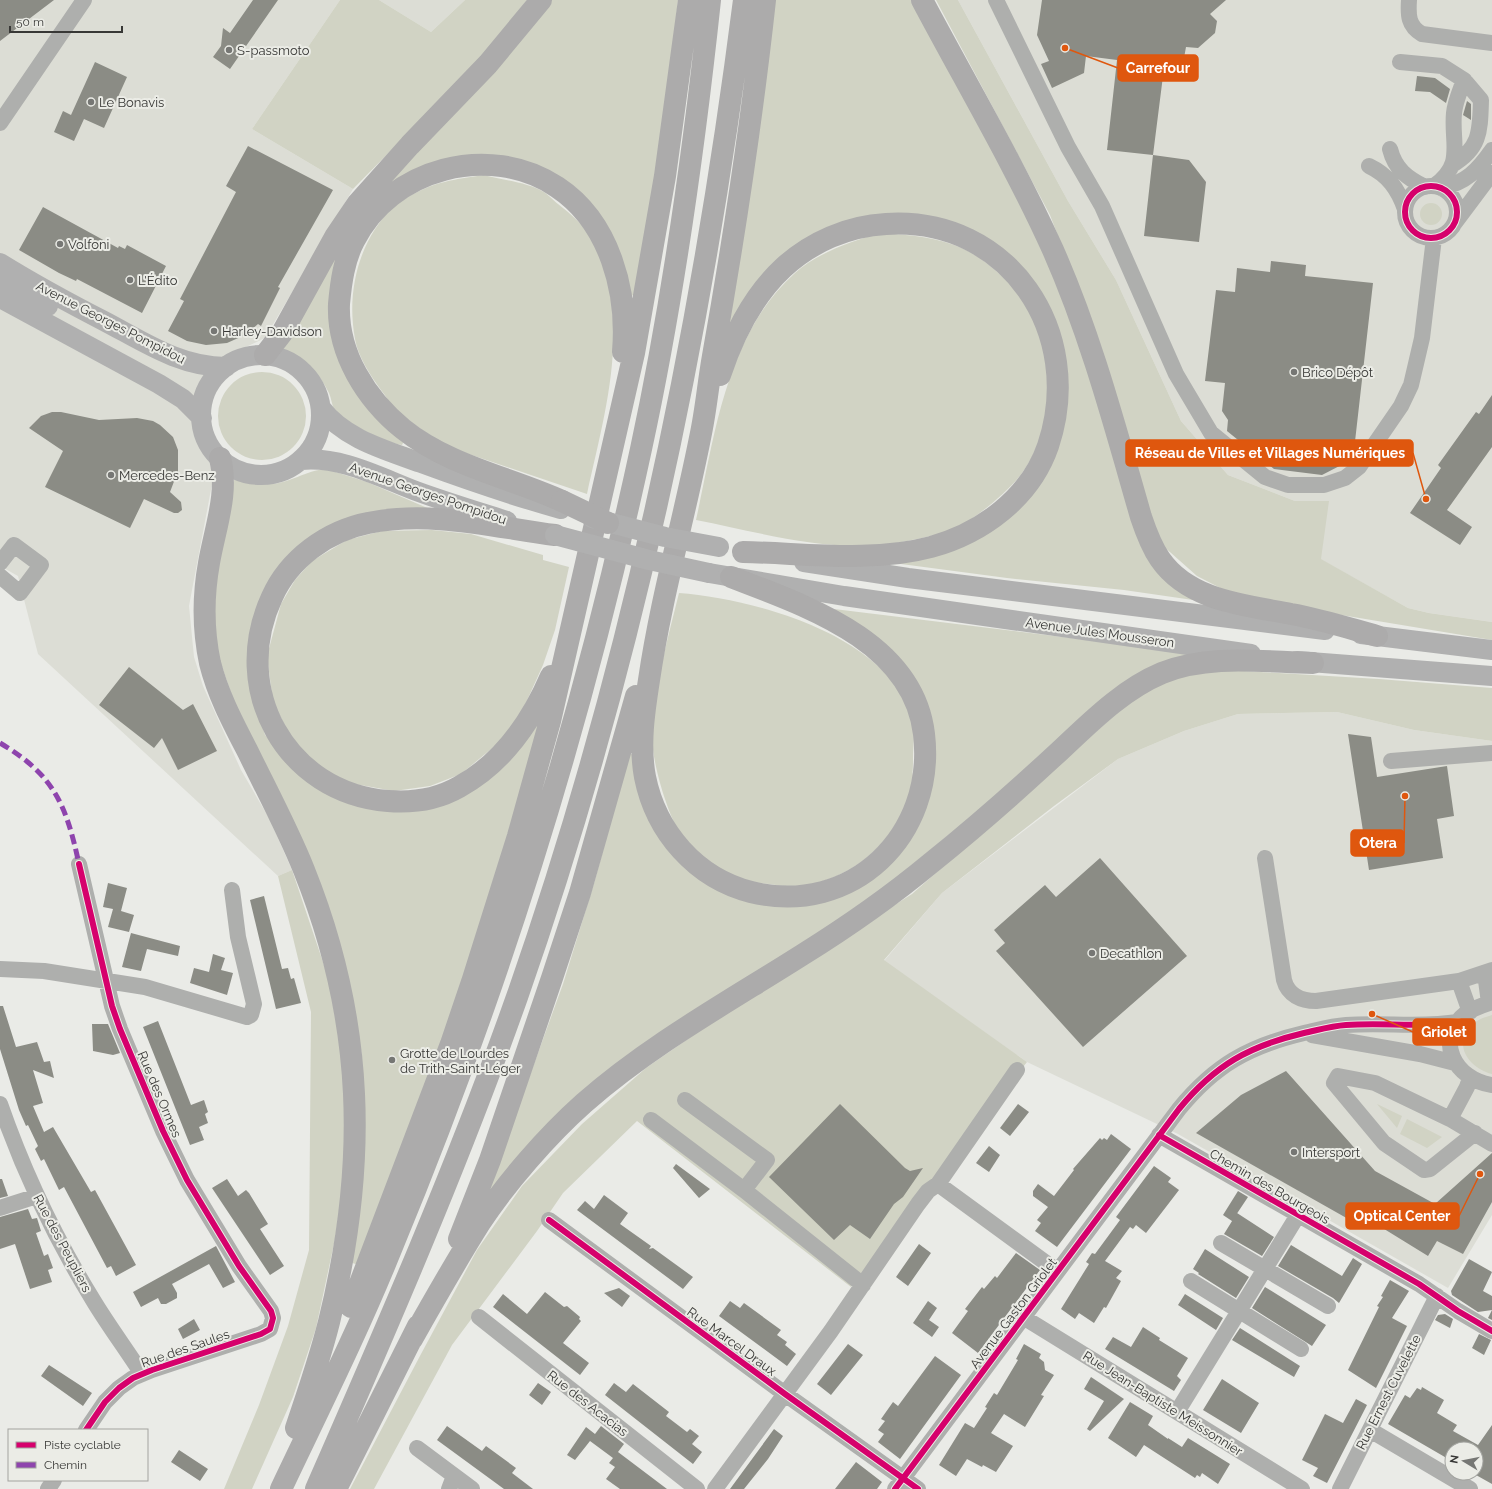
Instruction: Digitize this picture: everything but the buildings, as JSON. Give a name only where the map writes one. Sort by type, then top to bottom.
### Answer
[{"type":"highway","points":[[265,355],[282,333],[335,237],[358,203],[410,145],[488,64],[541,0]]},
{"type":"highway","points":[[305,1438],[347,1318],[451,1044],[516,843],[545,740],[593,537],[617,422],[634,353],[660,211],[689,0]]},
{"type":"highway","points":[[280,1489],[378,1281],[448,1107],[517,911],[569,739],[620,542],[641,448],[658,360],[685,198],[710,0]]},
{"type":"highway","points":[[316,1489],[412,1268],[474,1115],[527,968],[590,765],[635,597],[687,359],[719,173],[744,0]]},
{"type":"highway","points":[[412,1340],[472,1205],[531,1043],[580,893],[633,706],[656,634],[702,431],[749,134],[765,0]]},
{"type":"highway","points":[[922,0],[1028,200],[1053,251],[1077,310],[1098,371],[1116,426],[1141,517],[1149,539],[1160,560],[1172,573],[1189,586],[1217,598],[1243,605],[1307,617],[1377,636]]},
{"type":"highway","points":[[608,523],[561,505],[430,448],[394,421],[364,388],[347,353],[341,331],[339,308],[342,274],[349,252],[359,232],[371,215],[395,193],[414,181],[441,170],[467,165],[500,166],[526,172],[547,181],[566,193],[588,217],[600,236],[616,272],[622,296],[624,333],[617,422]]},
{"type":"highway","points":[[702,431],[733,341],[762,291],[782,269],[811,247],[833,236],[851,230],[880,224],[916,224],[949,232],[974,242],[996,257],[1025,286],[1040,308],[1050,334],[1056,358],[1059,384],[1056,413],[1049,442],[1038,468],[1027,486],[1009,505],[989,521],[950,541],[905,552],[861,556],[743,552]]},
{"type":"highway","points":[[220,458],[224,477],[222,496],[208,565],[204,606],[206,637],[210,663],[223,702],[298,856],[323,925],[339,978],[346,1012],[355,1098],[356,1135],[354,1183],[338,1284],[321,1352],[294,1435],[280,1489]]},
{"type":"highway","points":[[555,535],[421,518],[393,519],[366,523],[329,537],[309,550],[292,567],[277,586],[267,607],[260,630],[257,656],[260,694],[269,719],[285,745],[299,762],[324,781],[344,791],[368,799],[393,801],[426,799],[447,792],[469,781],[494,761],[514,741],[541,699],[573,618]]},
{"type":"highway","points":[[656,634],[644,722],[643,764],[647,787],[656,811],[668,835],[683,852],[702,869],[724,882],[740,889],[769,895],[793,896],[820,892],[845,884],[867,871],[887,853],[903,833],[915,812],[919,798],[924,770],[925,742],[920,713],[909,686],[892,664],[871,646],[852,633],[810,609],[731,577]]},
{"type":"highway","points":[[336,1489],[412,1340],[458,1258],[491,1208],[525,1166],[586,1102],[661,1044],[827,939],[893,893],[995,810],[1120,698],[1160,674],[1192,664],[1225,661],[1313,663]]},
{"type":"main road","name":"Avenue Georges Pompidou","points":[[0,263],[67,302],[170,356],[201,366],[226,367]]},
{"type":"main road","points":[[0,279],[35,299],[86,323],[170,356]]},
{"type":"main road","points":[[0,298],[164,387],[191,406],[202,418]]},
{"type":"main road","points":[[265,355],[287,361],[304,374],[316,392],[321,419],[317,436],[312,447],[301,460],[282,471],[260,475],[239,470],[220,458],[207,440],[202,418],[203,402],[208,387],[218,374],[226,367],[245,358],[265,355]]},
{"type":"main road","name":"Avenue Georges Pompidou","points":[[320,408],[341,428],[383,448],[489,487],[561,505]]},
{"type":"main road","name":"Avenue Georges Pompidou","points":[[301,460],[321,459],[339,462],[445,501],[555,535],[649,560],[709,573]]},
{"type":"main road","points":[[608,523],[743,552],[908,578],[1492,650]]},
{"type":"main road","name":"Avenue Jules Mousseron","points":[[709,573],[844,596],[1313,663],[1492,676]]},
{"type":"street","points":[[0,123],[84,0]]},
{"type":"street","points":[[996,0],[1068,146],[1102,206],[1179,380],[1211,433],[1265,477],[1288,485],[1324,485],[1345,478],[1359,467],[1405,399],[1411,385],[1422,338],[1434,238]]},
{"type":"street","points":[[1409,0],[1409,20],[1414,28],[1422,34],[1492,43]]},
{"type":"street","points":[[1400,62],[1442,66],[1464,80],[1481,100],[1479,134],[1464,158],[1452,165]]},
{"type":"street","points":[[1433,187],[1443,179],[1452,165],[1456,151],[1454,114],[1464,80]]},
{"type":"street","points":[[1390,149],[1394,162],[1402,172],[1450,194],[1455,204],[1457,215],[1453,225]]},
{"type":"street","points":[[1405,209],[1410,196],[1416,191],[1433,187],[1456,185],[1468,178],[1482,165],[1492,150]]},
{"type":"street","points":[[1368,166],[1378,171],[1395,187],[1405,209],[1406,220],[1411,229],[1423,237],[1434,238],[1446,233],[1490,182]]},
{"type":"street","points":[[0,563],[14,544],[40,565],[20,593],[0,576]]},
{"type":"street","points":[[1390,761],[1492,753]]},
{"type":"street","points":[[1265,858],[1284,980],[1286,987],[1292,994],[1303,1000],[1316,1001],[1459,982],[1488,972],[1490,1002]]},
{"type":"street","name":"Rue des Ormes","points":[[79,864],[106,980],[120,1029],[180,1167],[212,1224],[248,1280],[271,1311]]},
{"type":"street","points":[[0,969],[44,971],[145,987],[190,999],[240,1016],[249,1016],[253,1012],[254,1004],[238,937],[232,890]]},
{"type":"street","points":[[1459,982],[1464,1017],[1451,1037],[1451,1051],[1455,1063],[1464,1074],[1470,1078],[1492,1085]]},
{"type":"street","name":"Avenue Gaston Griolet","points":[[899,1484],[1148,1149],[1187,1099],[1213,1074],[1231,1061],[1270,1041],[1346,1025],[1431,1025],[1464,1017],[1490,1002]]},
{"type":"street","points":[[1302,1034],[1420,1054],[1455,1063]]},
{"type":"street","points":[[715,1489],[863,1285],[921,1200],[928,1191],[938,1184],[1017,1070]]},
{"type":"street","points":[[1475,1134],[1430,1169],[1424,1170],[1384,1143],[1334,1083],[1338,1076],[1375,1083],[1450,1118],[1492,1144]]},
{"type":"street","points":[[1450,1118],[1467,1087],[1470,1078]]},
{"type":"street","points":[[685,1100],[767,1160],[744,1190]]},
{"type":"street","name":"Rue des Peupliers","points":[[0,1104],[16,1150],[59,1240],[94,1302],[142,1374]]},
{"type":"street","points":[[651,1120],[744,1190],[863,1285]]},
{"type":"street","name":"Chemin des Bourgeois","points":[[1159,1135],[1419,1284],[1458,1311],[1492,1331]]},
{"type":"street","points":[[938,1184],[1057,1271]]},
{"type":"street","points":[[0,1208],[37,1196]]},
{"type":"street","points":[[1177,1412],[1298,1215]]},
{"type":"street","name":"Rue Marcel Draux","points":[[549,1220],[785,1394],[899,1484],[918,1489]]},
{"type":"street","points":[[1221,1243],[1328,1306]]},
{"type":"street","points":[[1191,1281],[1301,1349]]},
{"type":"street","name":"Rue Ernest Cuvelette","points":[[1340,1489],[1437,1296]]},
{"type":"street","name":"Rue des Saules","points":[[87,1429],[112,1394],[127,1382],[142,1374],[267,1332],[273,1322],[271,1311]]},
{"type":"street","name":"Rue des Acacias","points":[[479,1317],[697,1489]]},
{"type":"street","name":"Rue Jean-Baptiste Meissonnier","points":[[1023,1317],[1302,1489]]},
{"type":"street","points":[[1370,1430],[1470,1489]]},
{"type":"street","points":[[417,1448],[451,1482],[472,1489]]},
{"type":"shaded area","points":[[0,0],[340,0],[252,129],[353,189],[265,338],[227,356],[211,372],[194,404],[193,423],[198,442],[209,459],[213,479],[189,606],[194,657],[203,686],[241,770],[270,820],[292,870],[278,876],[38,654],[18,576],[0,566]]},
{"type":"shaded area","points":[[340,0],[379,0],[431,32],[465,0],[527,0],[478,62],[353,189],[252,129]]},
{"type":"shaded area","points":[[379,0],[465,0],[431,32]]},
{"type":"shaded area","points":[[549,0],[678,0],[666,110],[638,293],[631,296],[602,224],[576,188],[541,169],[510,161],[376,200],[387,180]]},
{"type":"shaded area","points":[[775,0],[916,0],[1007,172],[1073,317],[1131,511],[1193,600],[1124,590],[1007,578],[886,562],[1029,491],[1061,349],[986,242],[845,223],[733,324],[728,323]]},
{"type":"shaded area","points":[[936,0],[958,0],[1068,201],[1116,280],[1181,421],[1228,475],[1295,501],[1329,501],[1321,559],[1408,608],[1429,613],[1492,622],[1492,640],[1293,607],[1230,593],[1197,576],[1162,545],[1145,505],[1099,343],[1050,215]]},
{"type":"shaded area","points":[[958,0],[1492,0],[1492,622],[1429,613],[1408,608],[1320,559],[1328,501],[1295,501],[1228,475],[1181,421],[1116,280],[1068,201]]},
{"type":"shaded area","points":[[483,175],[530,186],[546,194],[573,216],[586,231],[593,241],[605,271],[611,303],[613,335],[612,367],[601,431],[587,494],[454,449],[424,431],[396,410],[377,385],[359,353],[355,339],[353,321],[352,303],[354,284],[364,250],[372,234],[395,205],[408,197],[436,184]]},
{"type":"shaded area","points":[[1431,203],[1439,206],[1442,214],[1439,222],[1431,225],[1423,222],[1420,214],[1423,206]]},
{"type":"shaded area","points":[[882,233],[934,239],[964,249],[994,269],[1013,287],[1028,306],[1036,321],[1045,351],[1048,374],[1045,419],[1036,448],[1030,461],[1017,480],[1010,487],[992,503],[965,523],[946,532],[907,541],[881,545],[855,546],[828,544],[801,541],[696,520],[717,420],[738,356],[753,326],[772,298],[795,273],[804,266],[836,248]]},
{"type":"shaded area","points":[[336,251],[332,323],[405,439],[402,445],[395,444],[369,433],[351,424],[338,415],[333,407],[325,385],[316,372],[298,357],[283,350]]},
{"type":"shaded area","points":[[262,372],[279,375],[287,379],[299,391],[303,399],[306,416],[303,433],[299,441],[287,453],[279,457],[262,460],[245,457],[237,453],[225,441],[221,433],[218,416],[221,399],[225,391],[237,379],[245,375]]},
{"type":"shaded area","points":[[326,469],[367,482],[439,513],[341,523],[250,632],[249,682],[265,735],[293,765],[421,805],[543,718],[444,1044],[359,1265],[349,1262],[363,1169],[362,1055],[343,958],[239,716],[219,658],[213,619],[215,578],[234,480],[269,484],[284,482],[311,472]]},
{"type":"shaded area","points":[[432,530],[471,534],[543,555],[543,560],[569,567],[555,630],[543,665],[524,707],[509,731],[496,745],[461,774],[430,786],[394,791],[349,783],[324,770],[294,743],[273,702],[267,656],[281,604],[295,580],[312,561],[347,540],[382,531]]},
{"type":"shaded area","points":[[679,593],[745,604],[781,614],[817,628],[850,645],[878,666],[900,692],[914,726],[913,771],[908,798],[897,822],[882,844],[856,866],[837,876],[806,885],[786,886],[749,881],[736,878],[714,867],[691,846],[679,832],[669,810],[660,784],[652,744],[652,733],[653,715],[659,680]]},
{"type":"shaded area","points":[[834,609],[1192,653],[1049,753],[841,923],[684,1020],[494,1192],[488,1191],[563,984],[595,880],[629,754],[636,754],[666,847],[776,904],[893,860],[927,711]]},
{"type":"shaded area","points":[[1211,669],[1379,679],[1492,688],[1492,741],[1414,730],[1337,712],[1238,714],[1184,731],[1118,759],[1054,806],[942,893],[884,960],[1027,1062],[851,1287],[637,1121],[563,1193],[537,1231],[452,1345],[374,1489],[350,1489],[477,1250],[522,1186],[582,1124],[646,1068],[747,998],[912,894],[1132,700],[1169,679]]},
{"type":"shaded area","points":[[1337,712],[1414,730],[1492,741],[1492,1215],[1448,1288],[1178,1134],[1027,1062],[884,961],[942,893],[1118,759],[1184,731],[1238,714]]},
{"type":"shaded area","points":[[292,870],[328,977],[342,1056],[347,1116],[345,1169],[335,1239],[316,1328],[293,1397],[252,1489],[224,1489],[259,1405],[288,1326],[309,1250],[311,1012],[278,876]]},
{"type":"shaded area","points":[[1492,1015],[1492,1074],[1475,1065],[1469,1059],[1463,1044],[1464,1036],[1469,1028],[1482,1018]]},
{"type":"shaded area","points":[[1377,1104],[1402,1116],[1397,1128]]},
{"type":"shaded area","points":[[1407,1119],[1442,1137],[1427,1148],[1400,1134]]},
{"type":"marked path","points":[[0,743],[33,767],[55,793],[69,824],[79,864]]},
{"type":"cycle path","points":[[1426,186],[1436,186],[1445,190],[1453,198],[1457,207],[1457,212],[1457,217],[1453,226],[1445,234],[1436,238],[1426,238],[1417,234],[1409,226],[1405,217],[1405,207],[1409,198],[1417,190],[1426,186]]},
{"type":"cycle path","points":[[79,864],[112,1006],[120,1029],[163,1131],[187,1180],[239,1266],[271,1311],[273,1318],[270,1329],[261,1334],[152,1370],[133,1378],[119,1388],[105,1402],[87,1429]]},
{"type":"cycle path","points":[[895,1489],[1179,1109],[1206,1080],[1234,1059],[1266,1044],[1330,1027],[1374,1024],[1430,1025],[1458,1022]]},
{"type":"cycle path","points":[[1159,1135],[1419,1284],[1458,1311],[1492,1331]]},
{"type":"cycle path","points":[[549,1220],[785,1394],[918,1489]]},
{"type":"place","name":"Carrefour","points":[[1065,48]]},
{"type":"place","name":"S-passmoto","points":[[229,50]]},
{"type":"place","name":"Le Bonavis","points":[[91,102]]},
{"type":"place","name":"Volfoni","points":[[60,244]]},
{"type":"place","name":"L'Édito","points":[[130,280]]},
{"type":"place","name":"Harley-Davidson","points":[[214,331]]},
{"type":"place","name":"Brico Dépôt","points":[[1294,372]]},
{"type":"place","name":"Mercedes-Benz","points":[[111,475]]},
{"type":"place","name":"Réseau de Villes et Villages Numériques","points":[[1426,499]]},
{"type":"place","name":"Otera","points":[[1405,796]]},
{"type":"place","name":"Decathlon","points":[[1092,953]]},
{"type":"place","name":"Griolet","points":[[1372,1014]]},
{"type":"place","name":"Grotte de Lourdes de Trith-Saint-Léger","points":[[392,1060]]},
{"type":"place","name":"Intersport","points":[[1294,1152]]},
{"type":"place","name":"Optical Center","points":[[1480,1174]]}]
